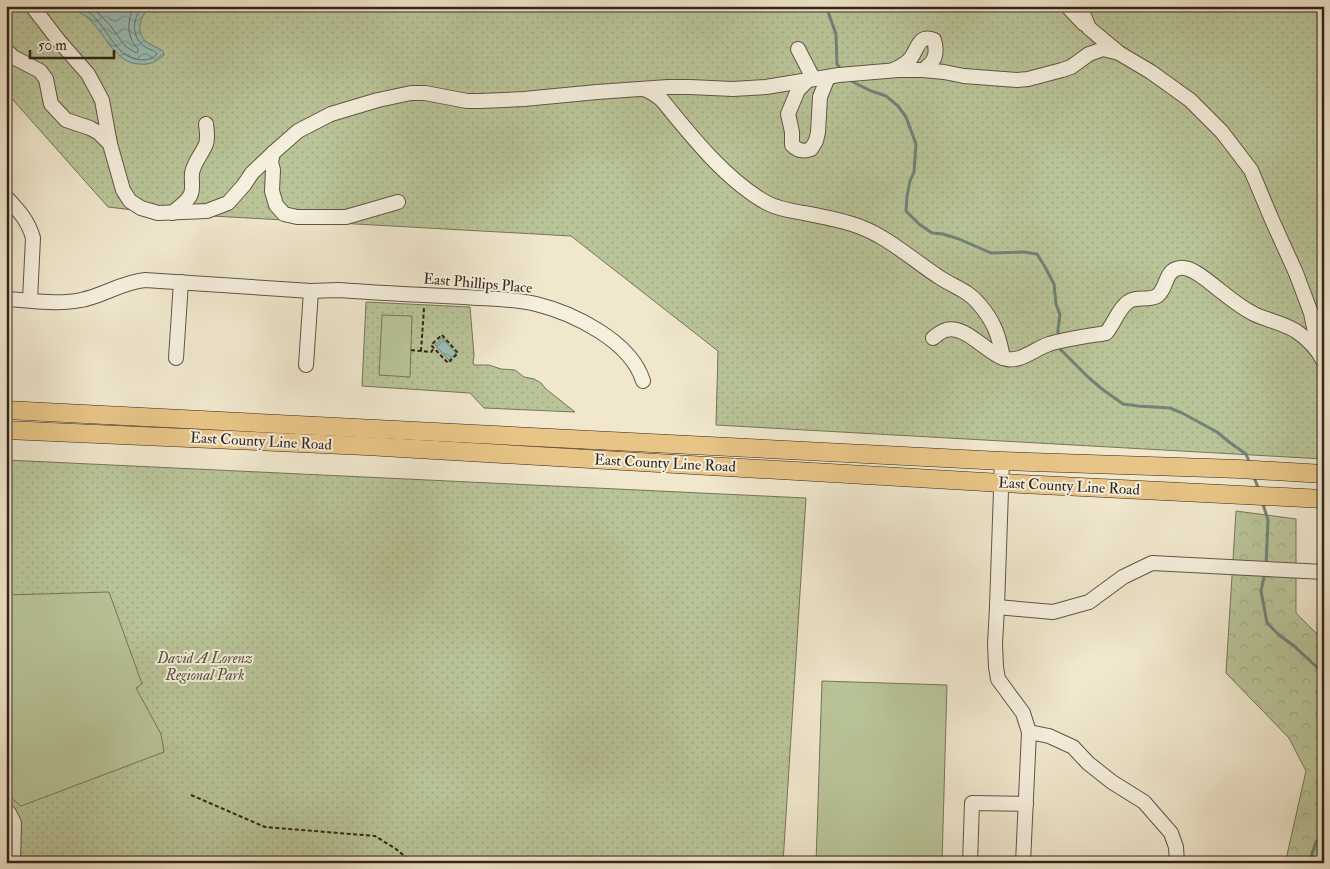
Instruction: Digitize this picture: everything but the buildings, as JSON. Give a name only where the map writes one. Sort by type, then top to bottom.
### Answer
[{"type":"main road","name":"East County Line Road","points":[[6,410],[1002,461],[1271,470],[1324,474]]},
{"type":"main road","name":"East County Line Road","points":[[6,430],[366,446],[1324,500]]},
{"type":"street","points":[[32,6],[88,74],[102,100],[110,144],[123,190],[130,201],[141,208],[158,213],[207,211],[228,203],[252,173],[298,132],[331,114],[396,95],[425,93],[468,101],[524,99],[640,89],[648,90],[656,95],[690,86],[749,88],[893,70],[923,70],[1000,80],[1028,80],[1071,66],[1089,54],[1103,49],[1120,54]]},
{"type":"street","points":[[1067,6],[1089,28],[1120,54],[1151,72],[1190,100],[1222,132],[1251,170],[1296,273],[1311,313],[1321,357]]},
{"type":"street","points":[[1080,6],[1089,28],[1092,44],[1089,54]]},
{"type":"street","points":[[893,70],[911,58],[920,42],[930,38],[934,40],[936,51],[931,64],[923,70]]},
{"type":"street","points":[[6,50],[14,57],[40,71],[46,80],[52,104],[66,120],[90,128],[99,133],[110,144]]},
{"type":"street","points":[[798,50],[812,76],[798,90],[788,114],[792,132],[792,145],[796,150],[805,152],[812,149],[816,140],[820,97],[828,77]]},
{"type":"street","points":[[663,94],[695,140],[742,186],[754,195],[770,204],[788,210],[832,218],[874,232],[941,279],[966,292],[978,302],[994,324],[1003,358]]},
{"type":"street","points":[[172,212],[189,197],[192,189],[192,173],[206,144],[208,134],[206,124]]},
{"type":"street","points":[[273,153],[271,162],[273,170],[272,191],[276,205],[284,214],[314,218],[346,217],[398,202]]},
{"type":"street","points":[[6,196],[24,216],[33,238],[30,300]]},
{"type":"street","points":[[933,338],[946,329],[954,330],[968,336],[987,350],[1003,358],[1013,359],[1022,357],[1049,344],[1106,333],[1129,300],[1156,296],[1161,291],[1168,275],[1174,270],[1187,268],[1242,307],[1297,332],[1321,357]]},
{"type":"street","name":"East Phillips Place","points":[[6,299],[66,302],[83,300],[134,281],[145,280],[521,301],[563,312],[612,340],[631,358],[643,380]]},
{"type":"street","points":[[176,358],[181,282]]},
{"type":"street","points":[[306,365],[311,290]]},
{"type":"street","points":[[1002,461],[995,644],[996,667],[998,679],[1023,713],[1030,732],[1023,863]]},
{"type":"street","points":[[997,607],[1053,612],[1089,602],[1123,577],[1152,563],[1324,572]]},
{"type":"street","points":[[1030,732],[1049,736],[1073,747],[1088,763],[1112,782],[1144,802],[1171,833],[1176,847],[1177,863]]},
{"type":"street","points":[[970,863],[972,803],[1026,804]]},
{"type":"street","points":[[6,812],[9,813],[14,823],[13,863]]},
{"type":"path","points":[[422,351],[425,295]]},
{"type":"path","points":[[442,335],[458,353],[448,363],[434,348],[431,345],[442,335]]},
{"type":"path","points":[[411,350],[431,352],[434,348]]},
{"type":"path","points":[[191,794],[265,827],[375,836],[396,849],[413,863]]},
{"type":"green space","points":[[6,6],[1324,6],[1324,459],[716,425],[718,351],[571,236],[158,213],[108,207],[6,92]]},
{"type":"green space","points":[[366,302],[470,307],[474,365],[489,365],[501,369],[515,370],[524,377],[541,383],[575,412],[484,408],[470,393],[362,386]]},
{"type":"green space","points":[[382,315],[412,316],[410,377],[379,375]]},
{"type":"green space","name":"David A Lorenz Regional Park","points":[[6,460],[806,498],[783,863],[6,863]]},
{"type":"green space","points":[[1236,511],[1296,519],[1296,613],[1324,641],[1324,863],[1289,863],[1287,855],[1306,771],[1289,738],[1226,673]]},
{"type":"green space","points":[[109,592],[142,684],[136,688],[161,734],[164,752],[21,806],[6,796],[6,595]]},
{"type":"green space","points":[[822,681],[947,685],[942,863],[816,863]]},
{"type":"water","points":[[62,6],[150,6],[141,20],[141,35],[148,43],[163,51],[164,55],[156,61],[147,64],[131,63],[117,54],[87,17]]},
{"type":"water","points":[[442,338],[456,353],[449,360],[435,345]]},
{"type":"waterway","points":[[826,6],[836,34],[837,64],[840,68]]},
{"type":"waterway","points":[[850,79],[871,91],[886,96],[898,106],[906,117],[916,144],[914,172],[910,181],[906,211],[919,224],[932,233],[959,239],[991,253],[1023,252],[1037,254],[1054,284],[1056,304],[1060,315],[1058,334]]},
{"type":"waterway","points":[[1059,348],[1088,377],[1123,404],[1170,408],[1182,413],[1217,432],[1246,454],[1250,464]]},
{"type":"waterway","points":[[1253,475],[1259,490]]},
{"type":"waterway","points":[[1262,501],[1268,520],[1266,566]]},
{"type":"waterway","points":[[1265,572],[1261,591],[1267,623],[1321,671],[1324,676]]},
{"type":"waterway","points":[[1309,863],[1316,842],[1324,833]]}]
